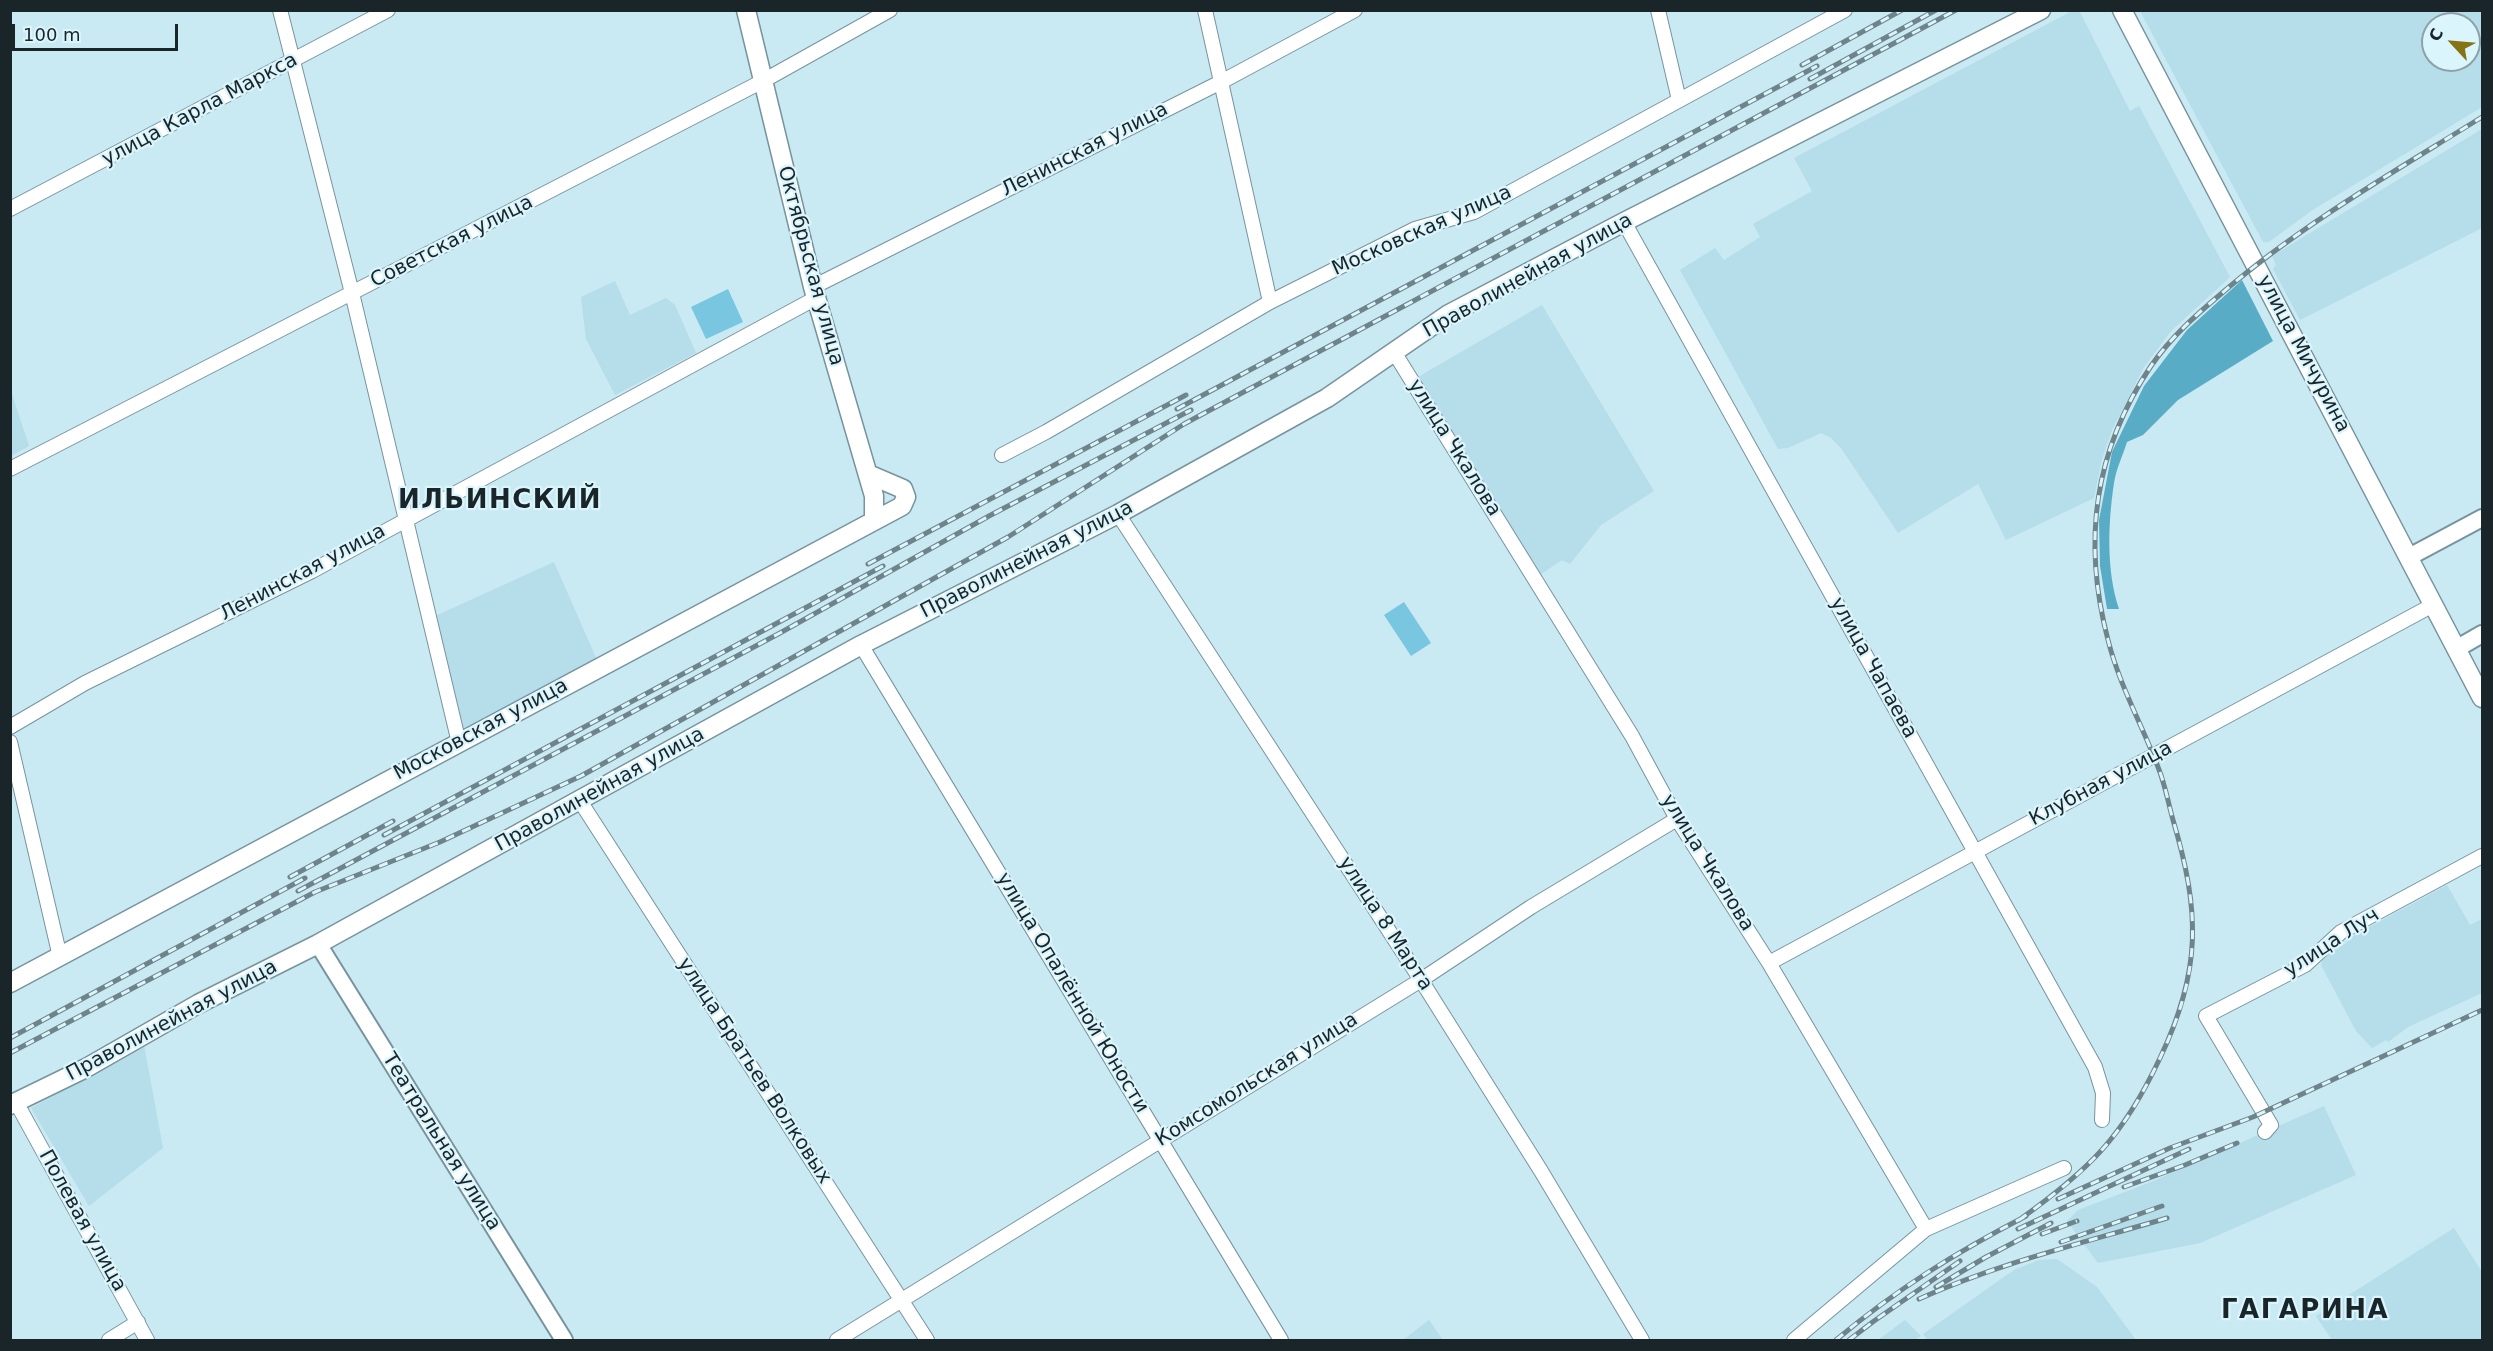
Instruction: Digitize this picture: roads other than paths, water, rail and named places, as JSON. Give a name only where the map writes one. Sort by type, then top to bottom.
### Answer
[{"type":"main road","name":"Октябрьская улица","points":[[746,10],[815,292],[874,496],[874,521]]},
{"type":"main road","name":"Праволинейная улица","points":[[13,1104],[86,1068],[198,1004],[318,944],[861,645],[1118,514],[1327,398],[1449,314],[1624,222],[2042,10]]},
{"type":"main road","name":"улица Мичурина","points":[[2122,10],[2482,698]]},
{"type":"main road","name":"Московская улица","points":[[10,983],[902,506],[906,493],[900,486],[868,474]]},
{"type":"street","points":[[280,10],[352,293],[459,742]]},
{"type":"street","name":"улица Карла Маркса","points":[[10,209],[388,10]]},
{"type":"street","name":"Советская улица","points":[[10,469],[763,81],[890,10]]},
{"type":"street","points":[[1204,10],[1269,302]]},
{"type":"street","name":"Ленинская улица","points":[[10,727],[85,683],[312,571],[457,493],[815,292],[1355,10]]},
{"type":"street","points":[[1658,10],[1679,100]]},
{"type":"street","name":"Московская улица","points":[[1002,455],[1046,432],[1269,302],[1415,229],[1473,212],[1845,10]]},
{"type":"street","name":"улица Чапаева","points":[[1624,222],[2096,1069],[2103,1093],[2102,1120]]},
{"type":"street","name":"улица Чкалова","points":[[1394,352],[1632,736],[1677,819],[1769,963],[1926,1229]]},
{"type":"street","name":"улица 8 Марта","points":[[1118,514],[1422,980],[1541,1171],[1642,1341]]},
{"type":"street","points":[[2409,557],[2482,518]]},
{"type":"street","name":"Клубная улица","points":[[1769,963],[2433,605]]},
{"type":"street","points":[[2456,649],[2482,634]]},
{"type":"street","name":"улица Опалённой Юности","points":[[861,645],[1281,1341]]},
{"type":"street","points":[[10,742],[60,957]]},
{"type":"street","name":"улица Братьев Волковых","points":[[580,801],[927,1341]]},
{"type":"street","name":"Комсомольская улица","points":[[837,1341],[1422,980],[1532,906],[1677,819]]},
{"type":"street","name":"улица Луч","points":[[2265,1132],[2271,1125],[2206,1016],[2304,964],[2341,932],[2482,856]]},
{"type":"street","name":"Театральная улица","points":[[318,944],[564,1341]]},
{"type":"street","name":"Полевая улица","points":[[13,1104],[147,1341]]},
{"type":"street","points":[[1794,1341],[1926,1229],[2064,1167]]},
{"type":"street","points":[[109,1341],[138,1322]]},
{"type":"railway","points":[[1802,65],[1902,10]]},
{"type":"railway","points":[[1810,79],[1936,10]]},
{"type":"railway","points":[[10,1053],[315,892],[440,842],[581,776],[1008,537],[1184,424],[1956,10]]},
{"type":"railway","points":[[1177,409],[1817,66]]},
{"type":"railway","points":[[2019,1220],[2085,1168],[2118,1131],[2146,1086],[2160,1058],[2174,1026],[2190,968],[2192,912],[2182,853],[2165,786],[2124,688],[2108,640],[2100,603],[2095,532],[2098,498],[2105,464],[2117,431],[2132,398],[2159,355],[2212,301],[2316,221],[2482,117]]},
{"type":"railway","points":[[868,564],[1186,395]]},
{"type":"railway","points":[[298,891],[780,633],[989,516],[1191,410]]},
{"type":"railway","points":[[384,835],[883,566]]},
{"type":"railway","points":[[290,877],[393,821]]},
{"type":"railway","points":[[10,1038],[305,878]]},
{"type":"railway","points":[[2058,1199],[2170,1148],[2253,1117],[2482,1010]]},
{"type":"railway","points":[[2124,1187],[2237,1143]]},
{"type":"railway","points":[[2018,1229],[2189,1149]]},
{"type":"railway","points":[[2061,1242],[2162,1206]]},
{"type":"railway","points":[[1836,1340],[1881,1304],[1927,1273],[2026,1216]]},
{"type":"railway","points":[[1919,1299],[2010,1264],[2167,1218]]},
{"type":"railway","points":[[2042,1234],[2077,1221]]},
{"type":"railway","points":[[1936,1287],[1986,1257],[2051,1223]]},
{"type":"railway","points":[[1849,1340],[1960,1261]]},
{"type":"district","name":"ИЛЬИНСКИЙ","points":[[500,501]]},
{"type":"district","name":"ГАГАРИНА","points":[[2305,1311]]}]
